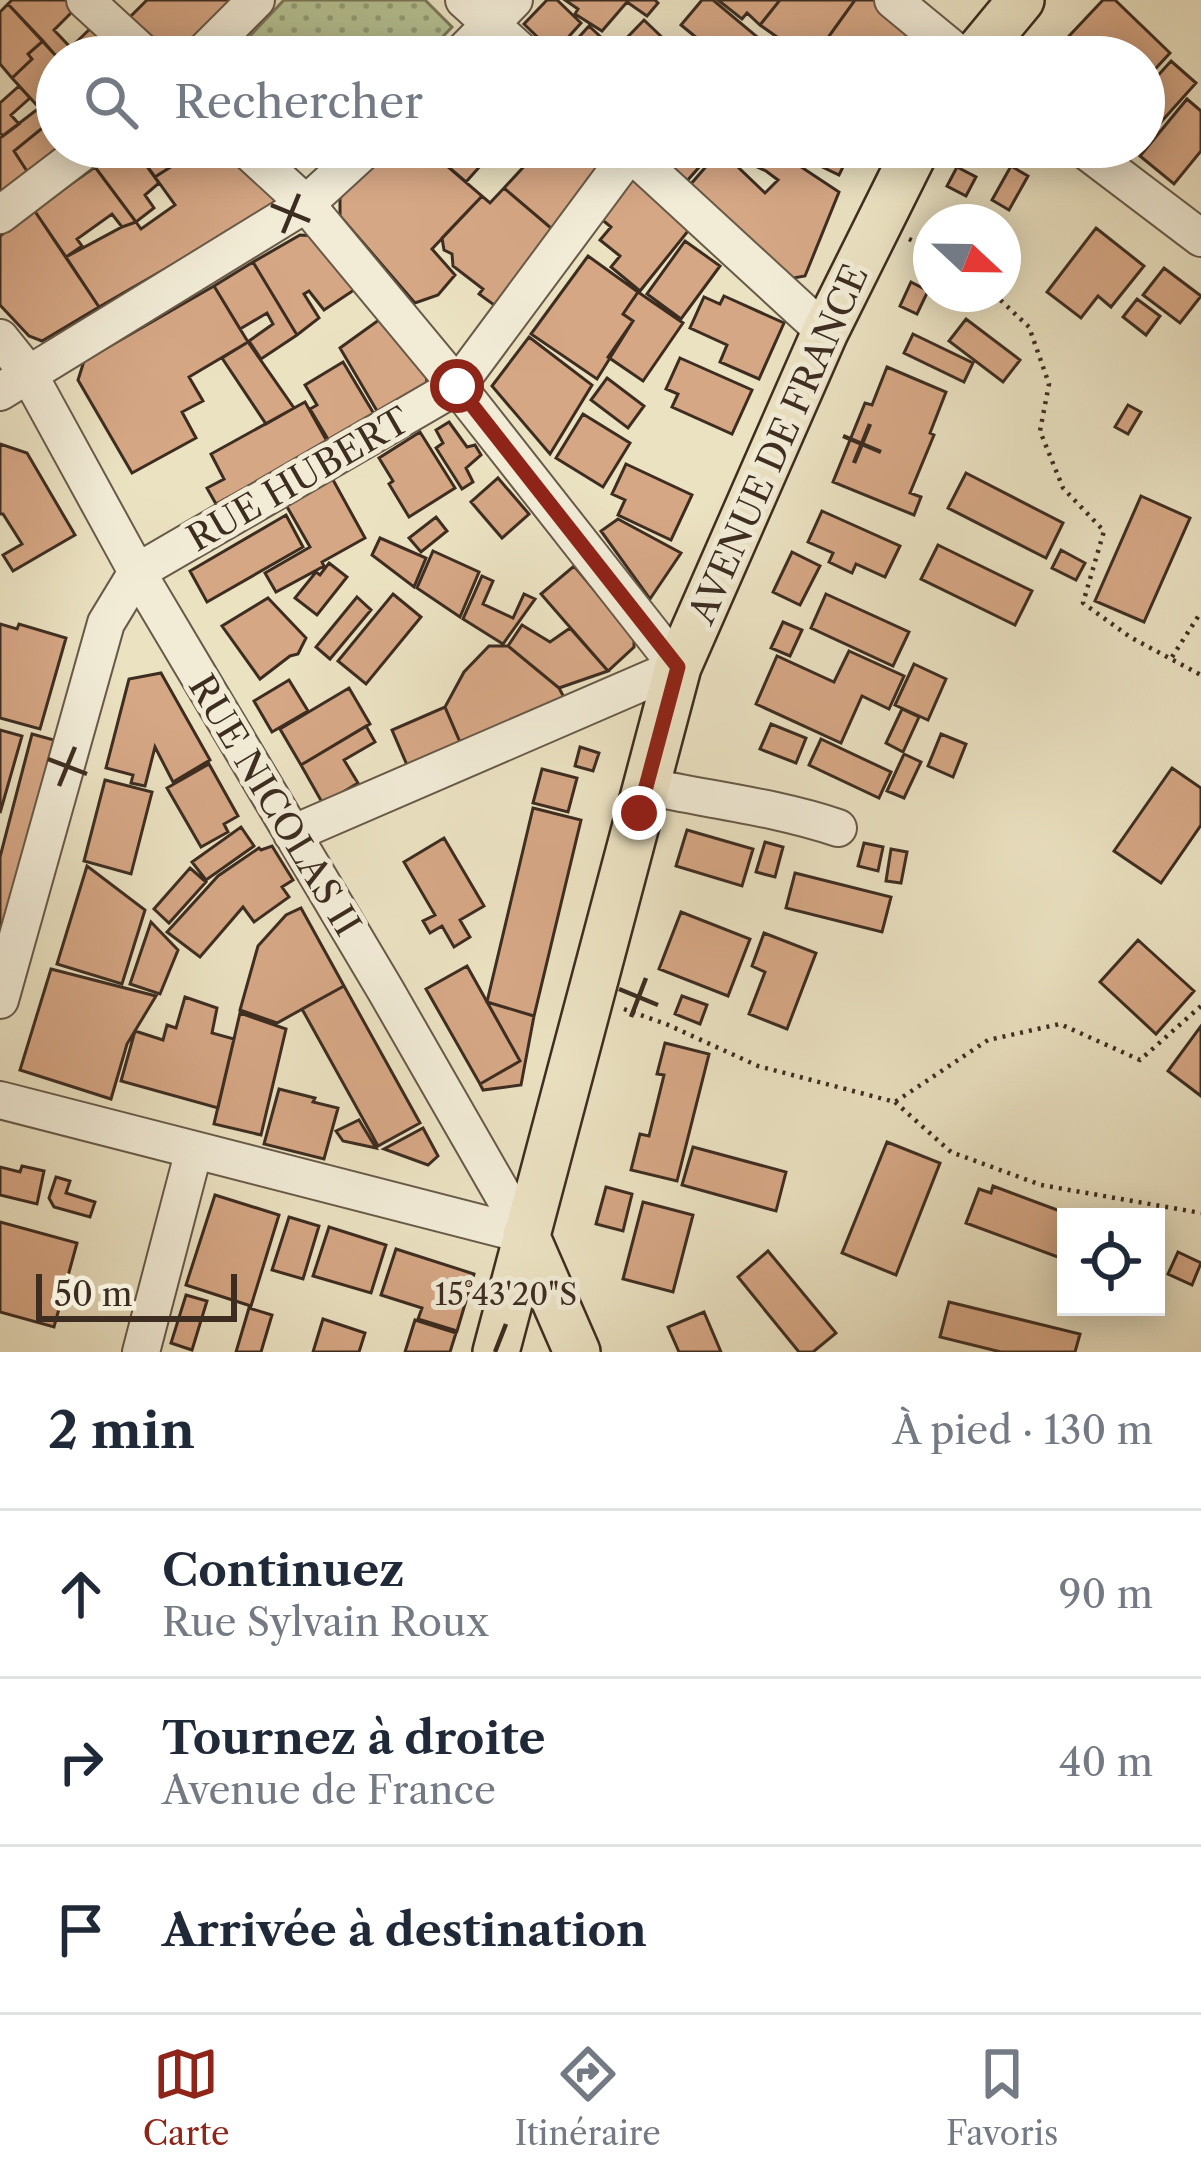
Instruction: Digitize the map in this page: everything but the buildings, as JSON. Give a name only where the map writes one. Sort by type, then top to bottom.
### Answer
[{"type":"main road","points":[[992,36],[1022,0]]},
{"type":"main road","name":"AVENUE DE FRANCE","points":[[496,1352],[678,667],[825,332],[907,168]]},
{"type":"main road","points":[[526,1235],[577,1352]]},
{"type":"street","points":[[85,0],[124,36]]},
{"type":"street","points":[[220,36],[256,0]]},
{"type":"street","points":[[893,0],[937,36]]},
{"type":"street","points":[[472,36],[490,8],[511,36]]},
{"type":"street","points":[[0,215],[62,168]]},
{"type":"street","points":[[267,168],[306,204],[457,386],[678,667],[292,833]]},
{"type":"street","points":[[14,382],[306,204],[345,168]]},
{"type":"street","name":"RUE HUBERT","points":[[137,572],[457,386],[614,168]]},
{"type":"street","points":[[647,168],[825,332]]},
{"type":"street","points":[[1109,168],[1201,238]]},
{"type":"street","name":"RUE NICOLAS II","points":[[0,338],[14,382],[137,572],[526,1235]]},
{"type":"street","points":[[0,1000],[106,623],[137,572]]},
{"type":"street","points":[[646,786],[797,814],[838,828]]},
{"type":"street","points":[[0,1100],[526,1235]]},
{"type":"street","points":[[141,1352],[194,1150]]},
{"type":"path","points":[[1013,312],[1028,327],[1049,384],[1040,431],[1063,488],[1104,531],[1083,603],[1130,638],[1201,675]]},
{"type":"path","points":[[1171,659],[1201,612]]},
{"type":"path","points":[[590,997],[666,1024],[758,1066],[895,1102],[951,1152],[1041,1185],[1201,1213]]},
{"type":"path","points":[[895,1102],[988,1040],[1060,1024],[1140,1060],[1201,1006]]},
{"type":"green space","points":[[284,0],[425,0],[452,27],[443,36],[250,36]]},
{"type":"route","points":[[457,386],[678,667],[639,813]]}]
